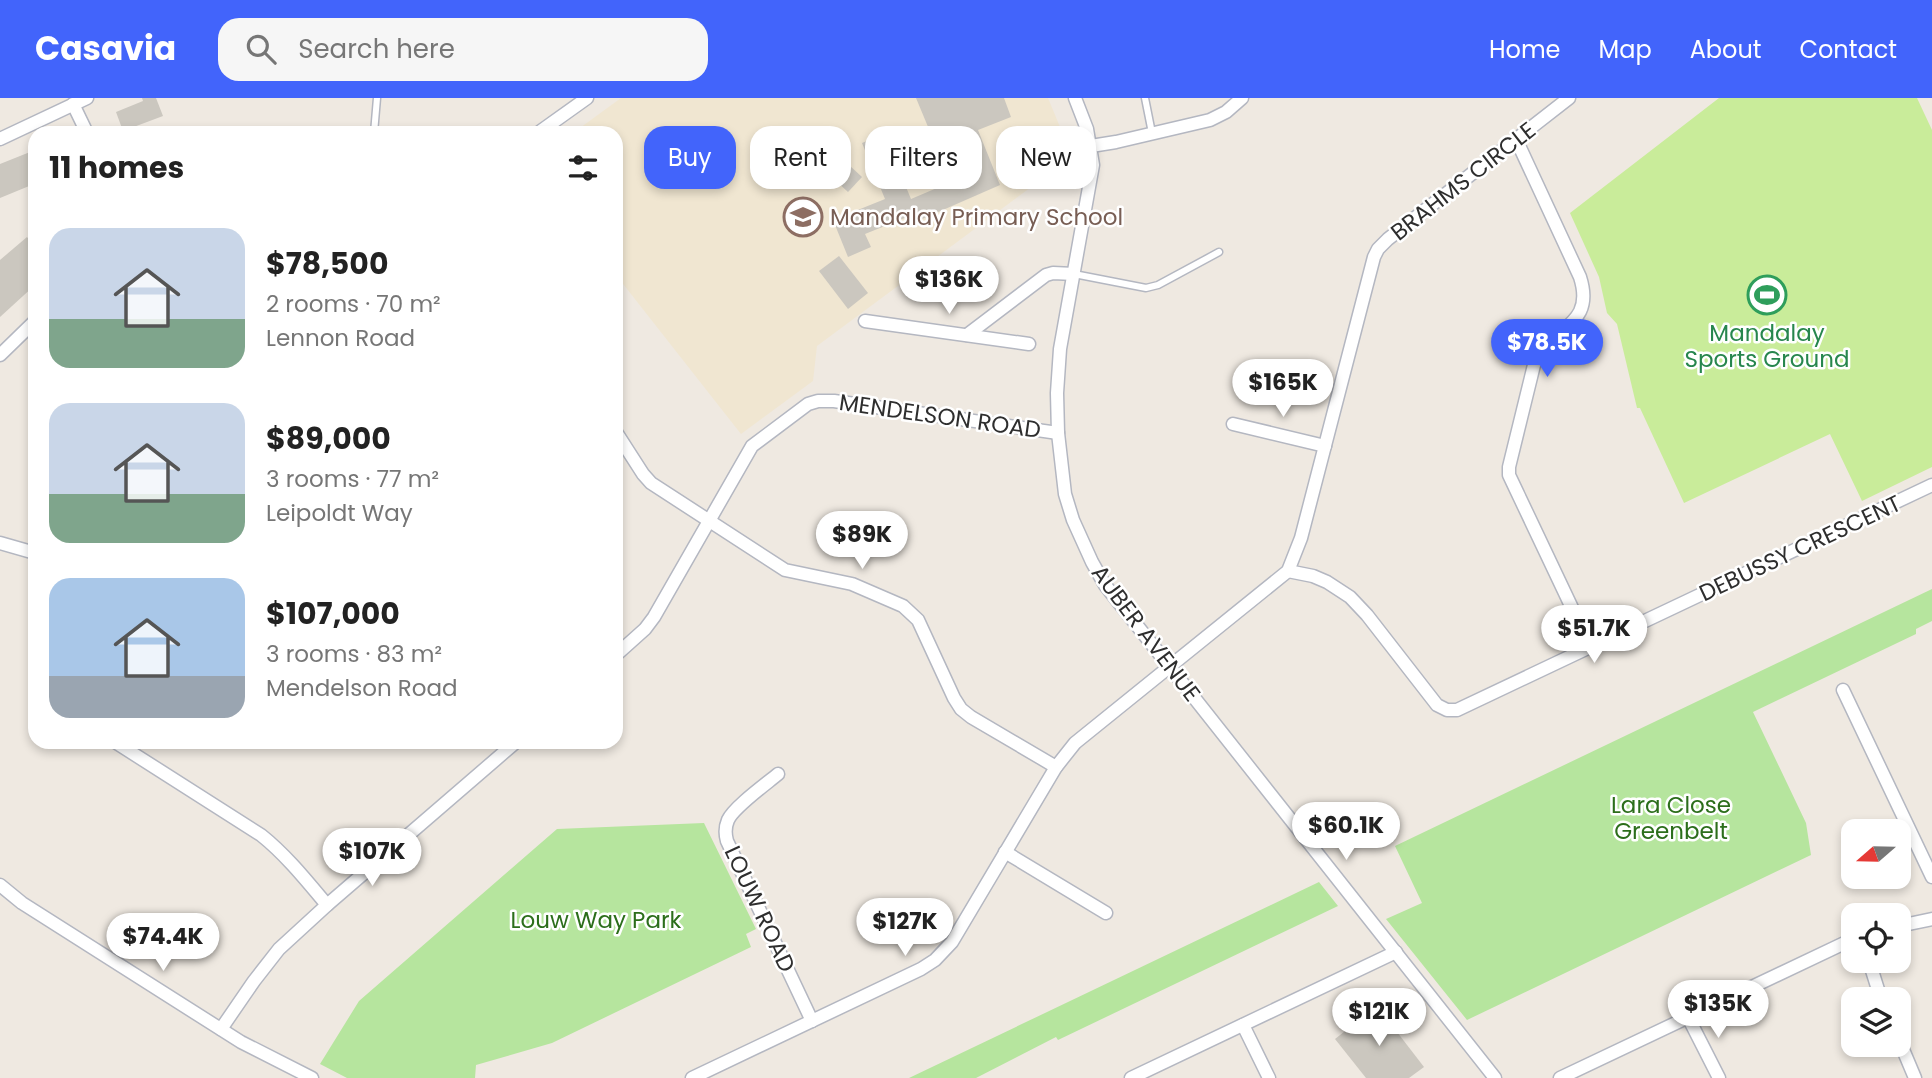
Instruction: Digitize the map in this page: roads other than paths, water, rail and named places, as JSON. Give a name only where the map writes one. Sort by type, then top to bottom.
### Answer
[{"type":"street","points":[[0,139],[87,98]]},
{"type":"street","points":[[548,126],[587,98]]},
{"type":"street","name":"AUBER AVENUE","points":[[1075,98],[1086,126]]},
{"type":"street","points":[[1096,145],[1210,120],[1226,112],[1241,98]]},
{"type":"street","name":"BRAHMS CIRCLE","points":[[692,1078],[935,960],[952,942],[1056,767],[1075,743],[1288,570],[1301,538],[1378,249],[1569,98]]},
{"type":"street","points":[[73,104],[84,126]]},
{"type":"street","points":[[1516,139],[1580,277],[1585,297],[1580,312],[1542,350],[1534,365],[1509,475],[1591,648]]},
{"type":"street","name":"AUBER AVENUE","points":[[1089,189],[1060,349],[1057,393],[1058,433],[1065,494],[1082,542],[1105,585],[1495,1078]]},
{"type":"street","points":[[967,335],[1046,275],[1074,274]]},
{"type":"street","points":[[865,321],[1029,344]]},
{"type":"street","points":[[0,355],[28,328]]},
{"type":"street","name":"MENDELSON ROAD","points":[[623,649],[654,617],[752,446],[800,409],[818,401],[834,401],[1058,433]]},
{"type":"street","points":[[1233,424],[1325,446]]},
{"type":"street","points":[[623,443],[647,479],[708,522],[785,570],[852,584],[903,606],[918,620],[961,709],[1056,767]]},
{"type":"street","name":"DEBUSSY CRESCENT","points":[[1288,570],[1327,582],[1350,597],[1434,701],[1447,710],[1462,709],[1932,485]]},
{"type":"street","points":[[0,543],[28,551]]},
{"type":"street","points":[[1843,690],[1932,877]]},
{"type":"street","points":[[126,749],[274,845],[327,905]]},
{"type":"street","points":[[221,1029],[279,949],[508,749]]},
{"type":"street","name":"LOUW ROAD","points":[[778,774],[731,815],[725,834],[811,1021]]},
{"type":"street","points":[[1005,852],[1106,913]]},
{"type":"street","points":[[0,886],[22,903],[241,1042],[312,1078]]},
{"type":"street","points":[[1911,923],[1932,919]]},
{"type":"street","points":[[1560,1078],[1841,945]]},
{"type":"street","points":[[1131,1078],[1396,952]]},
{"type":"street","points":[[1688,1017],[1719,1078]]},
{"type":"street","points":[[1243,1025],[1269,1078]]},
{"type":"street","points":[[1906,1057],[1915,1078]]},
{"type":"lane","points":[[375,126],[377,98]]},
{"type":"lane","points":[[1145,98],[1152,133]]},
{"type":"lane","points":[[1074,274],[1151,288],[1219,252]]},
{"type":"place","name":"Mandalay Primary School","points":[[803,217]]},
{"type":"place","name":"Mandalay Sports Ground","points":[[1767,295]]},
{"type":"park label","name":"Lara Close Greenbelt","points":[[1671,818]]},
{"type":"park label","name":"Louw Way Park","points":[[596,920]]}]
